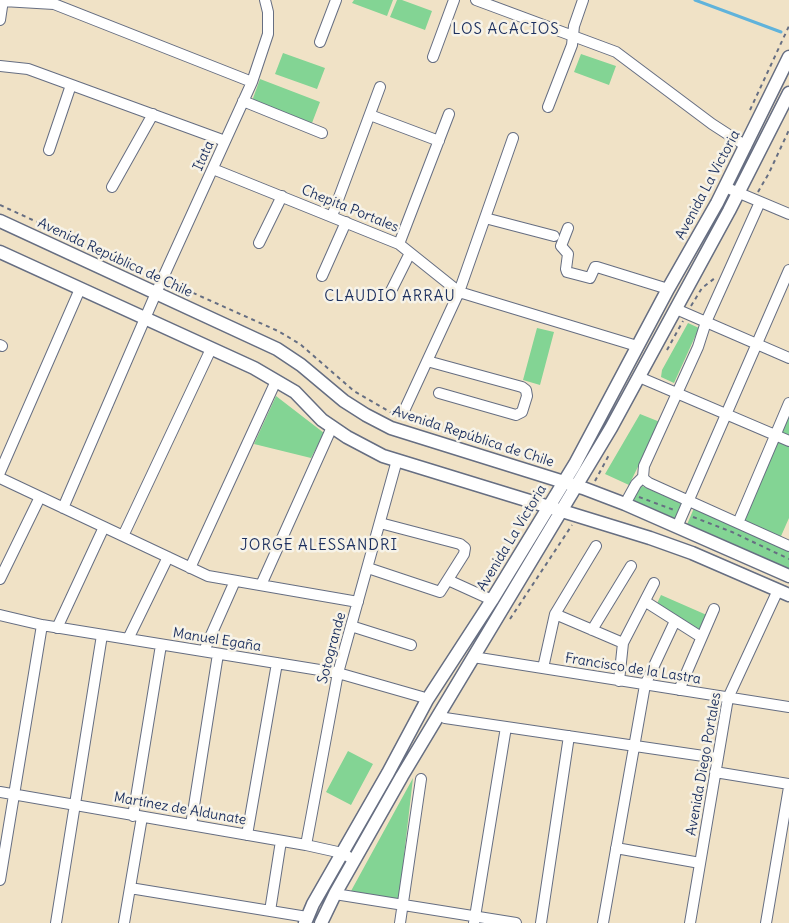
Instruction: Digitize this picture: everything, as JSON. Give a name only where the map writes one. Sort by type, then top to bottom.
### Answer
[{"type":"main road","name":"Avenida La Victoria","points":[[306,920],[427,700],[492,600],[575,464],[637,346],[725,187],[789,57]]},
{"type":"main road","name":"Avenida La Victoria","points":[[321,923],[354,860],[472,657],[577,486],[639,377],[738,194],[789,92]]},
{"type":"main road","name":"Avenida República de Chile","points":[[0,222],[277,349],[301,365],[344,401],[377,421],[406,433],[563,482],[628,499],[677,526],[789,576]]},
{"type":"main road","points":[[0,252],[254,368],[295,392],[322,420],[332,427],[383,456],[643,535],[692,553],[784,593]]},
{"type":"street","name":"Itata","points":[[62,508],[156,293],[252,82],[268,34],[268,12],[265,0]]},
{"type":"street","points":[[320,42],[336,0]]},
{"type":"street","points":[[433,57],[454,0]]},
{"type":"street","points":[[476,0],[616,52],[712,124],[746,146]]},
{"type":"street","points":[[548,107],[572,45],[574,26],[584,0]]},
{"type":"street","points":[[0,20],[3,1],[54,4],[252,82]]},
{"type":"street","points":[[0,66],[28,69],[225,141]]},
{"type":"street","points":[[49,150],[71,85]]},
{"type":"street","points":[[332,216],[380,87]]},
{"type":"street","points":[[243,100],[322,133]]},
{"type":"street","points":[[112,186],[153,114]]},
{"type":"street","points":[[370,114],[439,141]]},
{"type":"street","points":[[399,244],[449,114]]},
{"type":"street","points":[[403,415],[459,292],[513,138]]},
{"type":"street","name":"Chepita Portales","points":[[213,169],[399,244],[459,292],[637,346]]},
{"type":"street","points":[[725,187],[789,214]]},
{"type":"street","points":[[259,243],[282,196]]},
{"type":"street","points":[[628,499],[643,476],[644,466],[678,394],[698,347],[706,322],[760,202]]},
{"type":"street","points":[[485,218],[554,236]]},
{"type":"street","points":[[322,276],[346,222]]},
{"type":"street","points":[[568,228],[561,246],[568,254],[567,272],[590,278],[595,267],[597,267],[668,289]]},
{"type":"street","points":[[389,295],[410,253]]},
{"type":"street","points":[[677,526],[789,270]]},
{"type":"street","points":[[0,472],[80,289]]},
{"type":"street","points":[[676,309],[789,358]]},
{"type":"street","points":[[123,536],[211,349]]},
{"type":"street","points":[[427,360],[522,387],[526,390],[527,396],[522,412],[516,415],[439,393]]},
{"type":"street","points":[[639,377],[789,441]]},
{"type":"street","points":[[190,568],[276,381]]},
{"type":"street","points":[[738,523],[789,404]]},
{"type":"street","points":[[261,585],[332,427]]},
{"type":"street","name":"Sotogrande","points":[[306,845],[338,673],[397,460]]},
{"type":"street","points":[[643,476],[649,483],[788,543]]},
{"type":"street","points":[[0,478],[208,576],[358,602]]},
{"type":"street","points":[[0,579],[40,497]]},
{"type":"street","points":[[368,568],[440,592],[464,554],[465,548],[460,544],[380,523]]},
{"type":"street","points":[[57,628],[104,527]]},
{"type":"street","points":[[543,668],[555,614],[596,546]]},
{"type":"street","points":[[128,639],[168,557]]},
{"type":"street","points":[[592,630],[631,566]]},
{"type":"street","points":[[448,580],[492,600]]},
{"type":"street","points":[[204,652],[235,581]]},
{"type":"street","points":[[619,680],[624,643],[654,583]]},
{"type":"street","name":"Avenida Diego Portales","points":[[690,923],[728,698],[784,593]]},
{"type":"street","points":[[646,602],[701,637]]},
{"type":"street","points":[[679,690],[714,609]]},
{"type":"street","points":[[555,614],[624,643]]},
{"type":"street","name":"Manuel Egaña","points":[[0,616],[57,628],[338,673],[427,700]]},
{"type":"street","points":[[603,923],[645,685],[675,621]]},
{"type":"street","points":[[0,880],[1,864],[42,625]]},
{"type":"street","points":[[352,626],[411,644]]},
{"type":"street","points":[[56,923],[102,635]]},
{"type":"street","points":[[124,923],[162,644]]},
{"type":"street","points":[[191,825],[218,654]]},
{"type":"street","name":"Francisco de la Lastra","points":[[472,657],[789,707]]},
{"type":"street","points":[[247,835],[277,663]]},
{"type":"street","points":[[439,714],[445,718],[717,758]]},
{"type":"street","points":[[474,920],[506,727]]},
{"type":"street","points":[[540,923],[569,736]]},
{"type":"street","points":[[715,772],[789,786],[766,923]]},
{"type":"street","points":[[400,923],[421,779]]},
{"type":"street","name":"Martínez de Aldunate","points":[[0,792],[306,845],[342,853],[354,860]]},
{"type":"street","points":[[270,911],[281,841]]},
{"type":"street","points":[[616,848],[700,864]]},
{"type":"street","points":[[130,888],[270,911],[306,920]]},
{"type":"street","points":[[335,894],[403,905],[474,920],[516,923]]},
{"type":"path","points":[[747,115],[789,26]]},
{"type":"path","points":[[0,205],[278,332],[300,344],[354,392],[378,407],[403,415]]},
{"type":"path","points":[[628,499],[682,514],[732,532],[789,559]]},
{"type":"green space","points":[[354,0],[393,0],[387,16],[352,3]]},
{"type":"green space","points":[[397,0],[432,11],[425,30],[390,17]]},
{"type":"green space","points":[[283,53],[325,68],[317,89],[275,74]]},
{"type":"green space","points":[[581,54],[616,66],[609,85],[574,72]]},
{"type":"green space","points":[[260,79],[320,102],[312,123],[252,101]]},
{"type":"green space","points":[[688,323],[699,328],[674,383],[661,377],[662,370]]},
{"type":"green space","points":[[537,328],[554,332],[540,385],[523,380]]},
{"type":"green space","points":[[276,396],[324,433],[311,458],[254,444]]},
{"type":"green space","points":[[789,406],[789,518],[778,543],[739,524]]},
{"type":"green space","points":[[640,414],[660,422],[629,485],[605,474]]},
{"type":"green space","points":[[640,485],[682,504],[674,520],[632,501]]},
{"type":"green space","points":[[694,508],[789,551],[789,570],[686,527]]},
{"type":"green space","points":[[661,595],[709,616],[698,639],[654,610]]},
{"type":"green space","points":[[348,751],[373,764],[351,805],[326,792]]},
{"type":"green space","points":[[413,778],[399,899],[351,891]]},
{"type":"waterway","points":[[695,0],[781,32]]},
{"type":"district","name":"LOS ACACIOS","points":[[506,30]]},
{"type":"district","name":"CLAUDIO ARRAU","points":[[390,297]]},
{"type":"district","name":"JORGE ALESSANDRI","points":[[319,546]]}]
